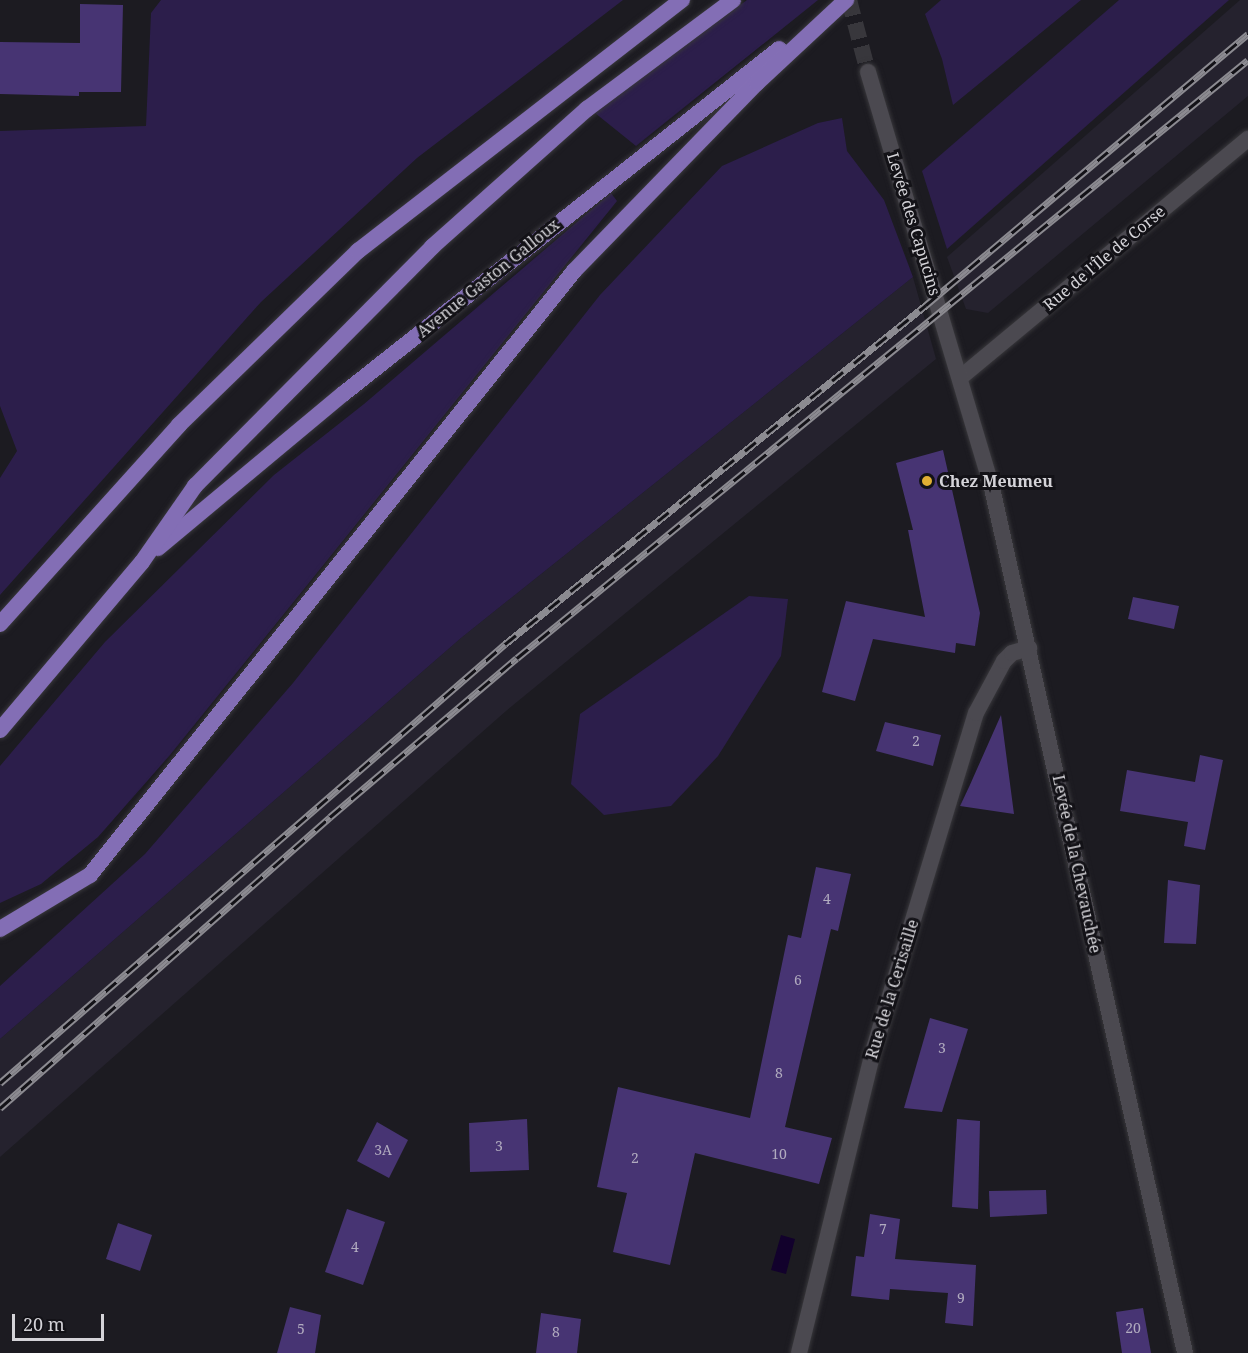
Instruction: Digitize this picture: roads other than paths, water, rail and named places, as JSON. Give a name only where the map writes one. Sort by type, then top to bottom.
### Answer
[{"type":"main road","points":[[0,624],[179,425],[358,251],[558,93],[682,0]]},
{"type":"main road","name":"Avenue Gaston Galloux","points":[[0,730],[141,562],[195,486],[432,247],[587,109],[733,0]]},
{"type":"main road","name":"Avenue Gaston Galloux","points":[[141,562],[343,394],[840,0]]},
{"type":"main road","points":[[0,929],[90,875],[574,271],[757,83],[846,0]]},
{"type":"street","name":"Levée des Capucins","points":[[868,72],[961,377]]},
{"type":"street","name":"Rue de l'Île de Corse","points":[[961,377],[1248,139]]},
{"type":"street","name":"Levée de la Chevauchée","points":[[961,377],[992,488],[1029,648],[1185,1353]]},
{"type":"street","name":"Rue de la Cerisaille","points":[[799,1353],[872,1055],[976,713],[1004,661],[1012,653],[1029,648]]},
{"type":"tunnel","points":[[849,0],[868,72]]},
{"type":"railway","points":[[0,1083],[505,644],[926,305],[1248,34]]},
{"type":"railway","points":[[0,1108],[330,817],[517,658],[1248,60]]},
{"type":"place","name":"Chez Meumeu","points":[[927,481]]}]
